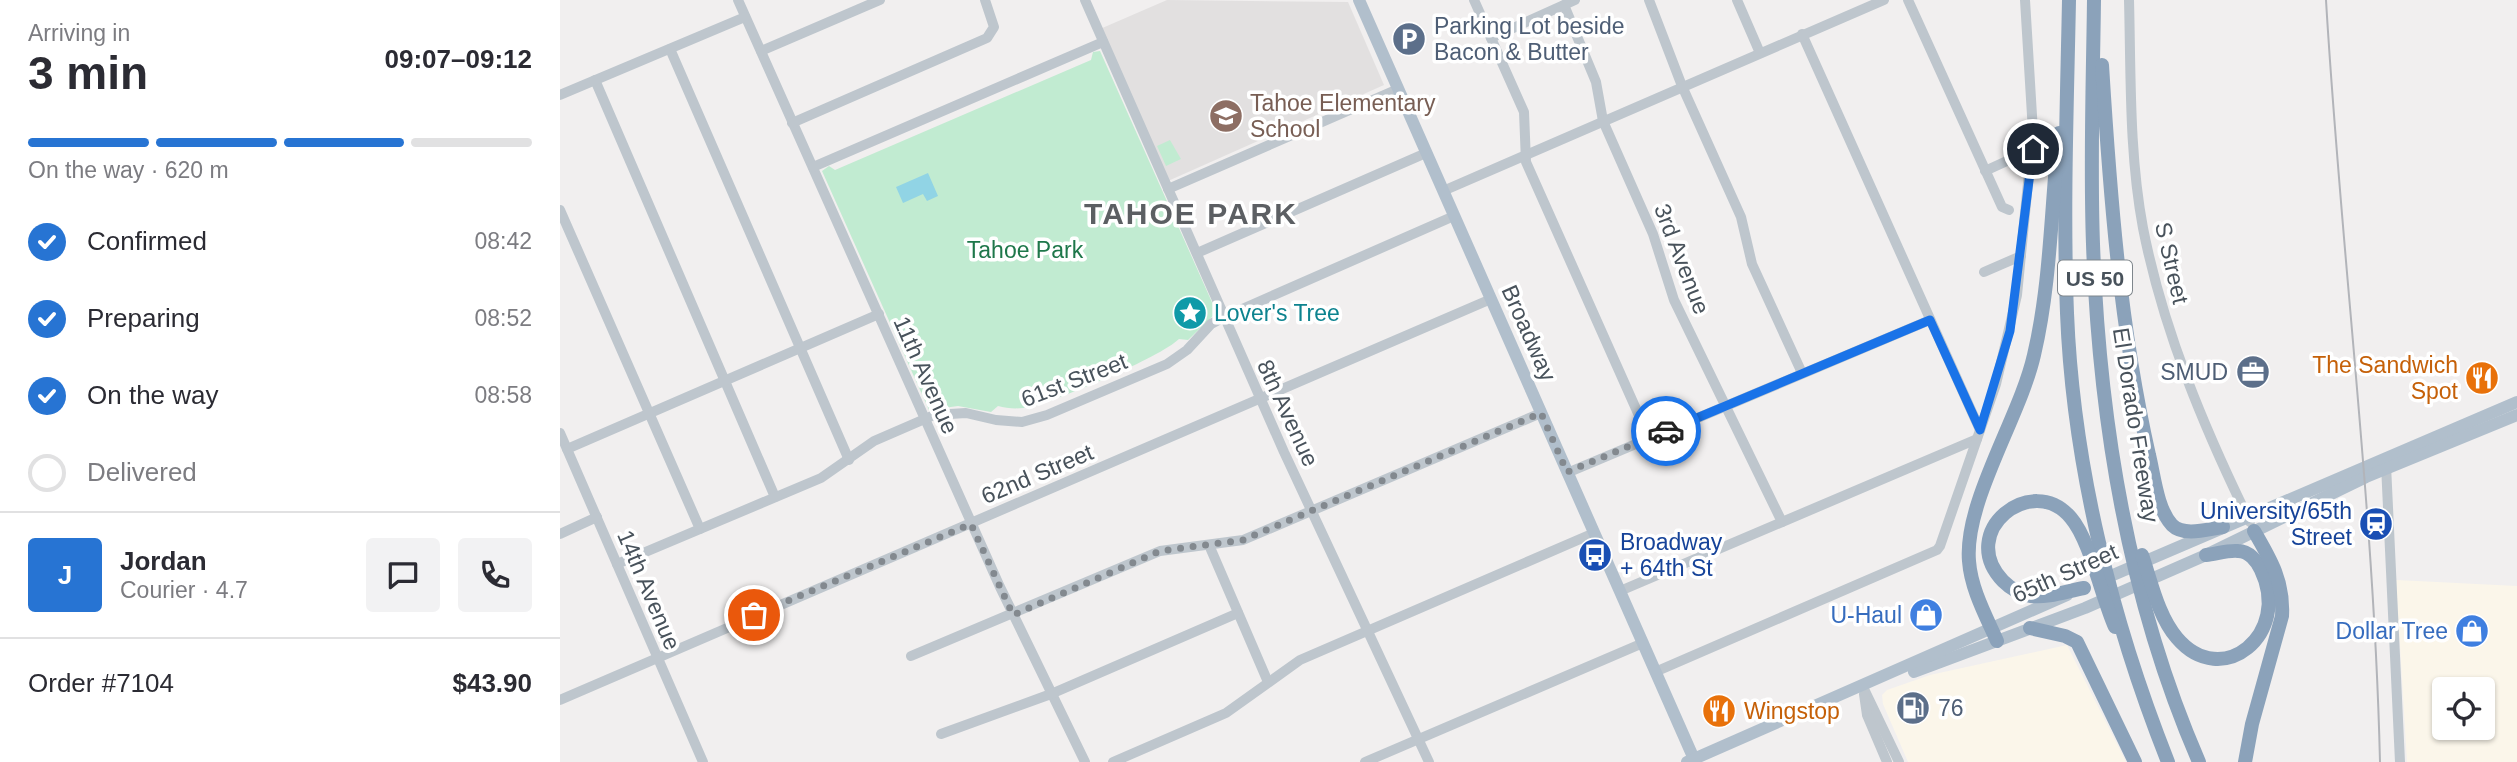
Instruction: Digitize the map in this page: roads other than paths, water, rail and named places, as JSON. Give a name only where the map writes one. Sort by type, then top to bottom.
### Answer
[{"type":"highway","name":"US 50","points":[[2069,0],[2067,315],[2079,428],[2099,567],[2168,762]]},
{"type":"highway","points":[[2096,0],[2106,131],[2127,334],[2155,481],[2169,521],[2175,527],[2188,531],[2223,527]]},
{"type":"highway","name":"El Dorado Freeway","points":[[2096,0],[2093,245],[2097,326],[2119,487],[2150,597]]},
{"type":"highway","points":[[1994,634],[1974,585],[1969,562],[1969,538],[1974,515],[2022,398],[2034,356],[2042,313],[2061,116],[2068,94]]},
{"type":"highway","points":[[2084,588],[2036,596],[2015,591],[1999,577],[1990,562],[1990,533],[2001,516],[2016,506],[2037,502],[2051,504],[2067,513],[2078,527],[2099,567]]},
{"type":"highway","points":[[2245,762],[2283,607],[2280,581],[2251,525]]},
{"type":"highway","points":[[2150,597],[2173,632],[2193,651],[2223,657],[2245,651],[2265,626],[2270,607],[2269,587],[2258,564],[2246,553],[2239,550],[2206,555]]},
{"type":"highway","points":[[2150,597],[2161,657],[2199,762]]},
{"type":"highway","points":[[2030,628],[2057,633],[2077,642],[2135,762]]},
{"type":"main road","name":"Broadway","points":[[1359,0],[1643,643],[1690,760]]},
{"type":"main road","name":"65th Street","points":[[1994,634],[2030,628],[2206,555],[2251,525],[2299,508],[2517,402]]},
{"type":"main road","name":"65th Street","points":[[2385,464],[2514,417]]},
{"type":"main road","name":"65th Street","points":[[1690,760],[1994,634],[2084,588],[2223,527],[2251,525]]},
{"type":"street","name":"11th Avenue","points":[[738,0],[971,524],[1085,762]]},
{"type":"street","points":[[761,51],[880,0]]},
{"type":"street","points":[[792,123],[989,36],[993,22],[985,0]]},
{"type":"street","name":"8th Avenue","points":[[1084,0],[1260,400],[1429,762]]},
{"type":"street","points":[[1474,0],[1524,112],[1526,162],[1649,438]]},
{"type":"street","points":[[1491,38],[1575,0]]},
{"type":"street","points":[[1649,0],[1682,86],[1741,217],[1752,264],[1802,373]]},
{"type":"street","points":[[1737,0],[1760,53]]},
{"type":"street","points":[[1846,0],[1852,12]]},
{"type":"street","points":[[1443,191],[1526,152],[1884,0]]},
{"type":"street","points":[[1908,0],[1985,171],[2003,207],[2009,210]]},
{"type":"street","points":[[1655,672],[1937,550],[1979,434],[2010,331],[2033,149],[2025,0]]},
{"type":"street","name":"S Street","points":[[2129,0],[2137,184],[2155,281],[2188,383],[2251,525]]},
{"type":"street","name":"3rd Avenue","points":[[1564,5],[1597,82],[1603,121],[1653,234],[1674,300],[1782,522]]},
{"type":"street","points":[[560,95],[745,17]]},
{"type":"street","points":[[1802,34],[1979,434]]},
{"type":"street","points":[[813,167],[1103,42]]},
{"type":"street","points":[[670,49],[849,460]]},
{"type":"street","points":[[595,80],[775,497]]},
{"type":"street","points":[[1168,189],[1398,89]]},
{"type":"street","points":[[1985,171],[2033,149]]},
{"type":"street","points":[[1196,253],[1426,153]]},
{"type":"street","points":[[560,210],[700,529]]},
{"type":"street","name":"61st Street","points":[[617,564],[829,474],[874,441],[925,419],[959,412],[1007,422],[1040,418],[1167,364],[1187,349],[1211,324],[1224,317],[1454,216]]},
{"type":"street","points":[[1984,272],[2021,256]]},
{"type":"street","name":"62nd Street","points":[[561,698],[1491,299]]},
{"type":"street","points":[[567,449],[879,314]]},
{"type":"street","points":[[1567,472],[1930,320]]},
{"type":"street","points":[[911,656],[1160,551],[1177,546],[1243,540],[1541,413]]},
{"type":"street","name":"14th Avenue","points":[[560,433],[703,762]]},
{"type":"street","points":[[1620,591],[1979,434]]},
{"type":"street","points":[[2385,464],[2400,762]]},
{"type":"street","points":[[560,534],[597,517]]},
{"type":"street","points":[[1113,762],[1226,713],[1300,660],[1594,533]]},
{"type":"street","points":[[1209,545],[1268,682]]},
{"type":"street","points":[[941,734],[1051,694],[1238,613]]},
{"type":"street","points":[[1365,762],[1643,643]]},
{"type":"street","points":[[1863,687],[1867,715],[1887,762]]},
{"type":"street","points":[[1863,687],[1899,762]]},
{"type":"water","points":[[928,173],[938,196],[927,201],[923,194],[903,203],[896,187]]},
{"type":"tram line","points":[[2326,0],[2371,571],[2380,762]]},
{"type":"place","name":"Parking Lot beside Bacon & Butter","points":[[1409,39]]},
{"type":"place","name":"Tahoe Elementary School","points":[[1226,116]]},
{"type":"place","name":"Lover's Tree","points":[[1190,313]]},
{"type":"place","name":"SMUD","points":[[2253,372]]},
{"type":"place","name":"The Sandwich Spot","points":[[2482,378]]},
{"type":"place","name":"University/65th Street","points":[[2376,524]]},
{"type":"place","name":"Broadway + 64th St","points":[[1595,555]]},
{"type":"place","name":"U-Haul","points":[[1926,615]]},
{"type":"place","name":"Dollar Tree","points":[[2472,631]]},
{"type":"place","name":"76","points":[[1913,708]]},
{"type":"place","name":"Wingstop","points":[[1719,711]]},
{"type":"district","name":"TAHOE PARK","points":[[1191,213]]},
{"type":"park label","name":"Tahoe Park","points":[[1025,250]]}]
